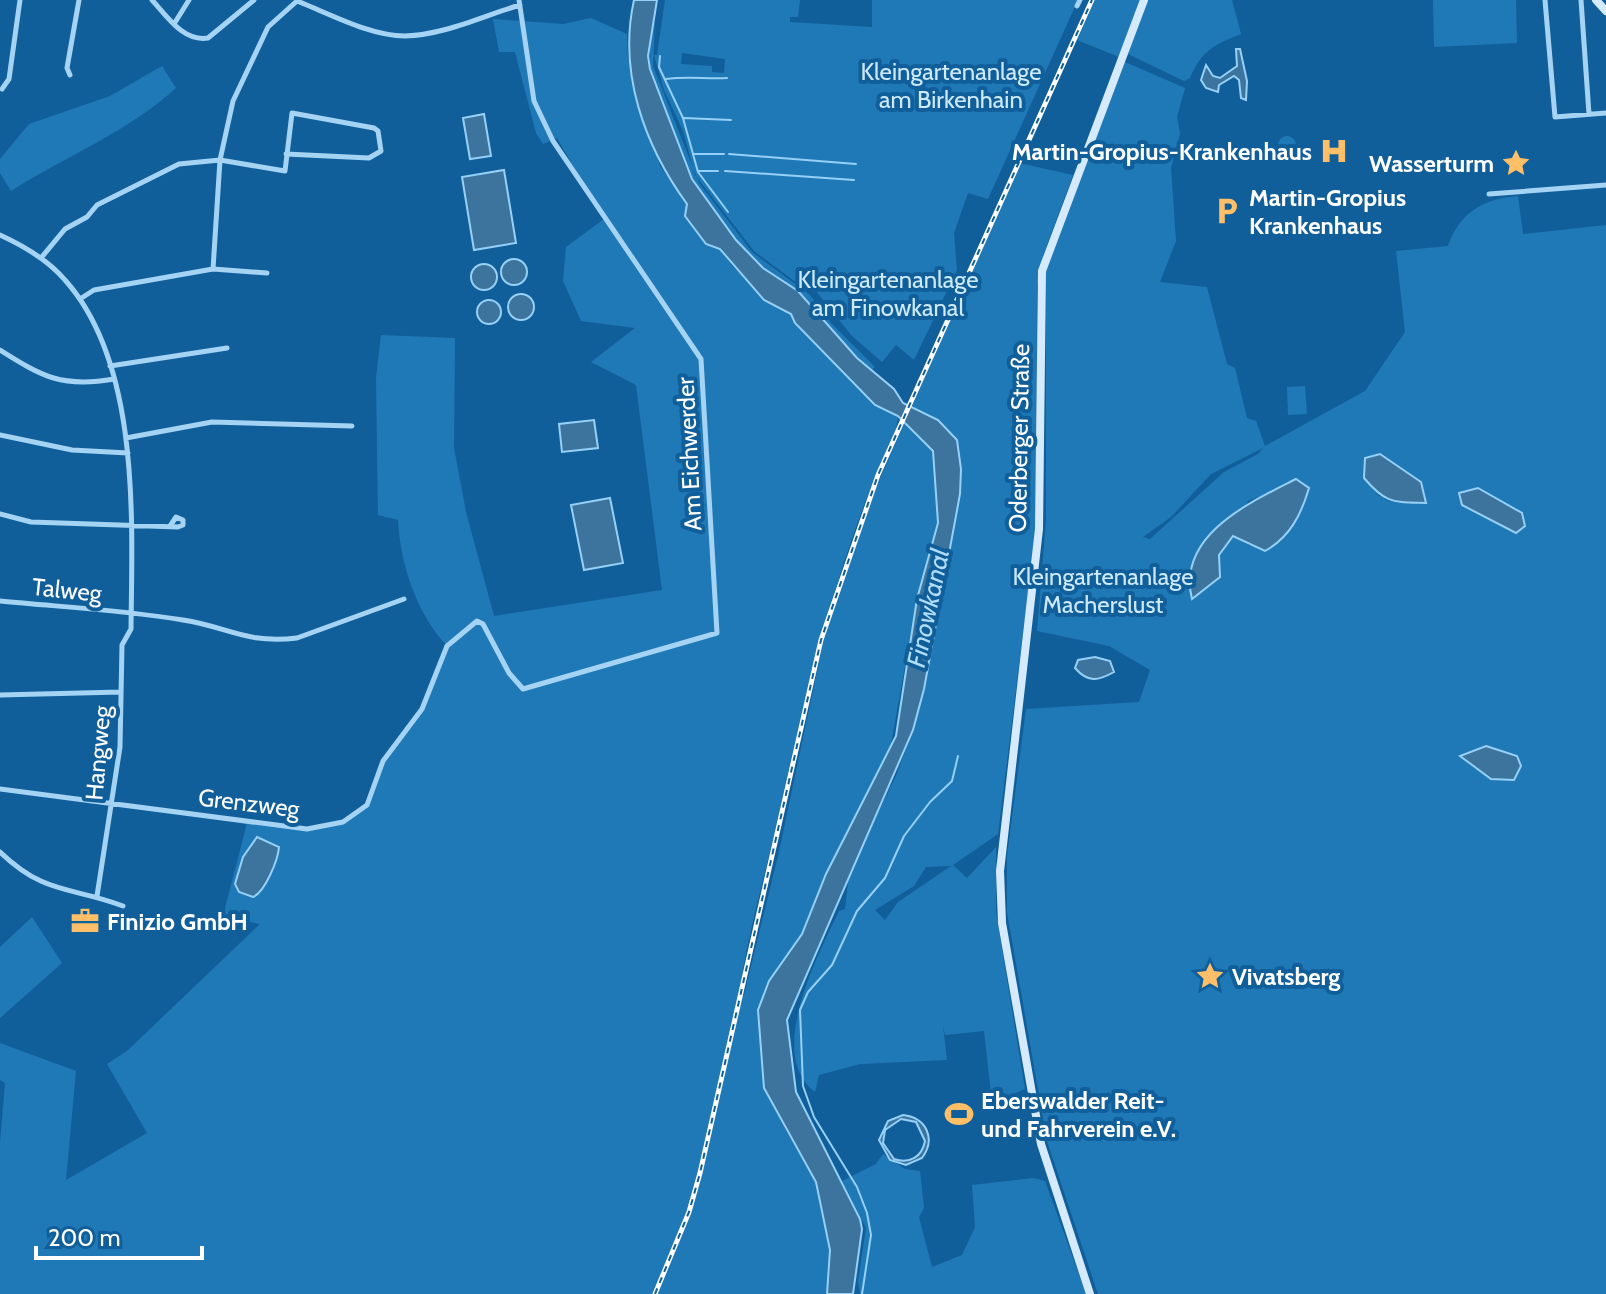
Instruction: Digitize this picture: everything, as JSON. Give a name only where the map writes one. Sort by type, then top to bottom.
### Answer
[{"type":"main road","name":"Oderberger Straße","points":[[1090,1294],[1050,1177],[1033,1109],[999,893],[1039,529],[1042,271],[1144,0]]},
{"type":"main road","points":[[1596,0],[1606,11]]},
{"type":"street","points":[[2,89],[9,79],[20,0]]},
{"type":"street","points":[[70,75],[67,68],[79,0]]},
{"type":"street","points":[[152,0],[187,35],[208,38],[254,0]]},
{"type":"street","points":[[174,24],[189,0]]},
{"type":"street","points":[[213,269],[220,160],[236,96],[268,27],[297,0],[379,31],[408,36],[467,24],[520,2]]},
{"type":"street","points":[[1545,0],[1555,117],[1606,113]]},
{"type":"street","points":[[1581,0],[1589,114]]},
{"type":"street","name":"Am Eichwerder","points":[[477,621],[483,624],[509,673],[523,689],[717,633],[701,359],[553,141],[534,101],[520,2]]},
{"type":"street","points":[[41,258],[65,229],[87,217],[97,205],[179,164],[220,160],[285,171],[286,154],[292,113],[374,128],[378,131],[381,151],[369,158],[286,154]]},
{"type":"street","points":[[1489,194],[1606,185]]},
{"type":"street","name":"Hangweg","points":[[0,235],[41,258],[80,299],[110,366],[126,438],[132,525],[131,629],[122,645],[113,804],[97,896]]},
{"type":"street","points":[[80,299],[94,290],[213,269],[267,273]]},
{"type":"street","points":[[110,366],[227,348]]},
{"type":"street","points":[[0,350],[55,380],[84,384],[114,379]]},
{"type":"street","points":[[126,438],[212,422],[352,426]]},
{"type":"street","points":[[0,435],[72,450],[128,453]]},
{"type":"street","points":[[0,514],[31,522],[170,526]]},
{"type":"street","name":"Talweg","points":[[0,601],[185,620],[251,640],[278,640],[297,638],[404,599]]},
{"type":"street","name":"Grenzweg","points":[[0,789],[307,829],[343,822],[367,805],[383,761],[422,709],[447,646],[477,621]]},
{"type":"street","points":[[0,695],[121,692]]},
{"type":"street","points":[[0,852],[24,874],[56,889],[97,896],[123,906]]},
{"type":"green space","points":[[665,0],[800,0],[798,17],[790,17],[790,22],[872,27],[872,0],[1078,0],[988,199],[968,193],[954,233],[957,270],[914,360],[896,345],[882,362],[852,336],[815,290],[809,292],[754,251],[695,175],[683,131],[664,90],[654,55],[657,55]],"holes":[[[682,53],[725,59],[724,73],[712,72],[712,66],[681,64]]]},
{"type":"green space","points":[[1095,0],[1141,0],[1119,57],[1077,40]]},
{"type":"green space","points":[[1146,0],[1232,0],[1241,34],[1210,50],[1199,61],[1190,78],[1184,81],[1128,54]]},
{"type":"green space","points":[[1433,0],[1516,0],[1517,43],[1434,47]]},
{"type":"green space","points":[[591,18],[627,34],[628,59],[660,166],[733,267],[791,314],[795,323],[875,405],[898,416],[896,429],[857,524],[826,620],[757,906],[739,995],[744,995],[779,852],[827,624],[870,501],[905,422],[933,451],[938,523],[917,599],[890,750],[826,874],[802,934],[769,981],[784,1127],[816,1182],[830,1250],[827,1294],[0,1294],[0,1142],[5,1083],[0,1080],[0,1043],[76,1071],[66,1180],[147,1133],[107,1064],[127,1051],[260,924],[223,916],[247,823],[307,829],[343,822],[367,805],[383,761],[422,709],[447,646],[427,619],[412,588],[402,554],[398,520],[378,515],[376,378],[381,335],[455,338],[454,448],[466,512],[494,616],[662,590],[636,385],[591,362],[635,328],[581,321],[563,281],[566,247],[604,219],[557,138],[543,144],[536,133],[515,52],[499,52],[493,19],[563,24]]},
{"type":"green space","points":[[655,21],[653,66],[699,183],[752,252],[810,295],[832,324],[875,367],[871,371],[806,299],[762,267],[742,246],[699,188],[679,153],[653,83],[650,50]]},
{"type":"green space","name":"Kleingartenanlage Macherslust","points":[[1125,62],[1185,88],[1177,117],[1180,134],[1171,168],[1176,241],[1160,282],[1207,287],[1227,364],[1235,368],[1247,418],[1256,421],[1265,446],[1365,391],[1405,332],[1396,251],[1448,246],[1459,224],[1474,209],[1494,200],[1518,196],[1523,234],[1606,225],[1606,1294],[1098,1294],[1047,1141],[1007,912],[1007,856],[1026,709],[1139,702],[1150,670],[1109,646],[1037,631],[1046,521],[1046,271]],"holes":[[[1263,448],[1258,454],[1224,472],[1150,539],[1143,537],[1171,517],[1211,474]],[[1380,454],[1390,464],[1390,502],[1378,495],[1364,478]],[[1271,492],[1250,546],[1233,535],[1219,555],[1248,501]]]},
{"type":"green space","points":[[162,66],[176,88],[157,104],[117,131],[11,191],[0,173],[0,159],[29,124],[110,96]]},
{"type":"green space","points":[[1283,136],[1291,136],[1296,145],[1294,152],[1283,154],[1278,149],[1278,141]]},
{"type":"green space","points":[[1019,163],[1073,175],[1044,253],[1037,287],[1036,528],[998,834],[953,865],[967,878],[996,847],[996,912],[1025,1089],[992,1103],[984,1031],[945,1035],[943,1026],[947,1060],[860,1064],[819,1075],[815,1092],[801,1075],[795,1054],[795,1030],[809,978],[839,911],[845,909],[849,872],[896,776],[913,730],[924,689],[960,494],[961,469],[925,413],[911,409]],"holes":[[[951,866],[898,902],[885,920],[875,910],[914,886],[926,867]]]},
{"type":"green space","points":[[1305,386],[1307,414],[1288,415],[1287,387]]},
{"type":"green space","points":[[32,917],[62,963],[0,1018],[0,947]]},
{"type":"green space","points":[[883,1154],[905,1169],[920,1171],[924,1208],[919,1217],[932,1267],[962,1255],[975,1227],[972,1185],[1033,1178],[1045,1181],[1086,1294],[860,1294],[858,1281],[866,1228],[842,1181],[876,1164]]},
{"type":"water","name":"Finowkanal","points":[[634,0],[657,0],[648,56],[650,69],[692,179],[736,240],[763,268],[798,291],[857,358],[894,389],[903,403],[938,420],[957,440],[960,494],[924,689],[913,730],[787,1020],[796,1092],[860,1219],[862,1229],[853,1294],[827,1294],[830,1250],[816,1182],[764,1088],[758,1010],[769,981],[802,934],[826,874],[896,736],[917,599],[938,523],[933,451],[898,416],[875,405],[795,323],[791,314],[764,300],[720,249],[706,244],[685,216],[687,204],[658,157],[638,107],[629,54]]},
{"type":"water","points":[[1236,49],[1240,49],[1247,81],[1246,100],[1241,98],[1239,80],[1234,76],[1219,85],[1218,92],[1206,88],[1201,80],[1206,65],[1213,76],[1220,78],[1237,66]]},
{"type":"water","points":[[484,114],[491,156],[470,159],[463,118]]},
{"type":"water","points":[[504,170],[516,243],[474,250],[462,177]]},
{"type":"water","points":[[514,259],[523,263],[527,272],[523,281],[514,285],[505,281],[501,272],[505,263]]},
{"type":"water","points":[[484,264],[493,268],[497,277],[493,286],[484,290],[475,286],[471,277],[475,268]]},
{"type":"water","points":[[521,294],[531,297],[534,307],[531,317],[521,320],[511,317],[508,307],[511,297]]},
{"type":"water","points":[[489,300],[500,307],[501,312],[494,323],[489,324],[478,317],[477,312],[484,301]]},
{"type":"water","points":[[594,420],[598,448],[562,452],[559,424]]},
{"type":"water","points":[[1380,454],[1421,482],[1426,503],[1391,500],[1378,493],[1364,478],[1365,458]]},
{"type":"water","points":[[1296,479],[1309,488],[1288,532],[1265,551],[1233,536],[1219,555],[1220,577],[1192,599],[1190,576],[1195,556],[1206,539],[1239,510]]},
{"type":"water","points":[[1478,488],[1522,513],[1525,526],[1516,533],[1462,505],[1459,493]]},
{"type":"water","points":[[610,498],[623,563],[584,570],[571,505]]},
{"type":"water","points":[[1095,657],[1110,661],[1114,672],[1093,679],[1075,668],[1078,660]]},
{"type":"water","points":[[1486,746],[1517,756],[1521,766],[1514,780],[1491,779],[1460,756]]},
{"type":"water","points":[[257,837],[279,847],[270,875],[253,897],[239,892],[235,884],[243,857]]},
{"type":"water","points":[[903,1115],[923,1125],[927,1130],[928,1144],[922,1158],[906,1165],[890,1160],[879,1140],[888,1121]],"holes":[[[901,1119],[916,1122],[925,1141],[921,1151],[910,1160],[894,1159],[883,1143],[885,1130]]]},
{"type":"waterway","points":[[660,56],[659,67],[683,118],[698,172],[728,212]]},
{"type":"waterway","points":[[666,79],[727,78]]},
{"type":"waterway","points":[[684,118],[731,120]]},
{"type":"waterway","points":[[694,154],[724,154]]},
{"type":"waterway","points":[[729,154],[856,164]]},
{"type":"waterway","points":[[699,171],[718,171]]},
{"type":"waterway","points":[[725,171],[854,180]]},
{"type":"waterway","points":[[862,1294],[871,1235],[867,1213],[857,1187],[814,1117],[803,1086],[800,1010],[808,992],[832,965],[857,911],[885,878],[904,836],[930,802],[952,781],[958,756]]},
{"type":"railway","points":[[655,1294],[689,1212],[700,1173],[821,640],[878,475],[1092,0]]},
{"type":"place","name":"Martin-Gropius-Krankenhaus","points":[[1334,151]]},
{"type":"place","name":"Wasserturm","points":[[1516,163]]},
{"type":"place","name":"Martin-Gropius Krankenhaus","points":[[1227,211]]},
{"type":"place","name":"Finizio GmbH","points":[[85,921]]},
{"type":"place","name":"Vivatsberg","points":[[1210,976]]},
{"type":"place","name":"Eberswalder Reit- und Fahrverein e.V.","points":[[959,1114]]},
{"type":"park label","name":"Kleingartenanlage am Birkenhain","points":[[951,85]]},
{"type":"park label","name":"Kleingartenanlage am Finowkanal","points":[[888,293]]}]
